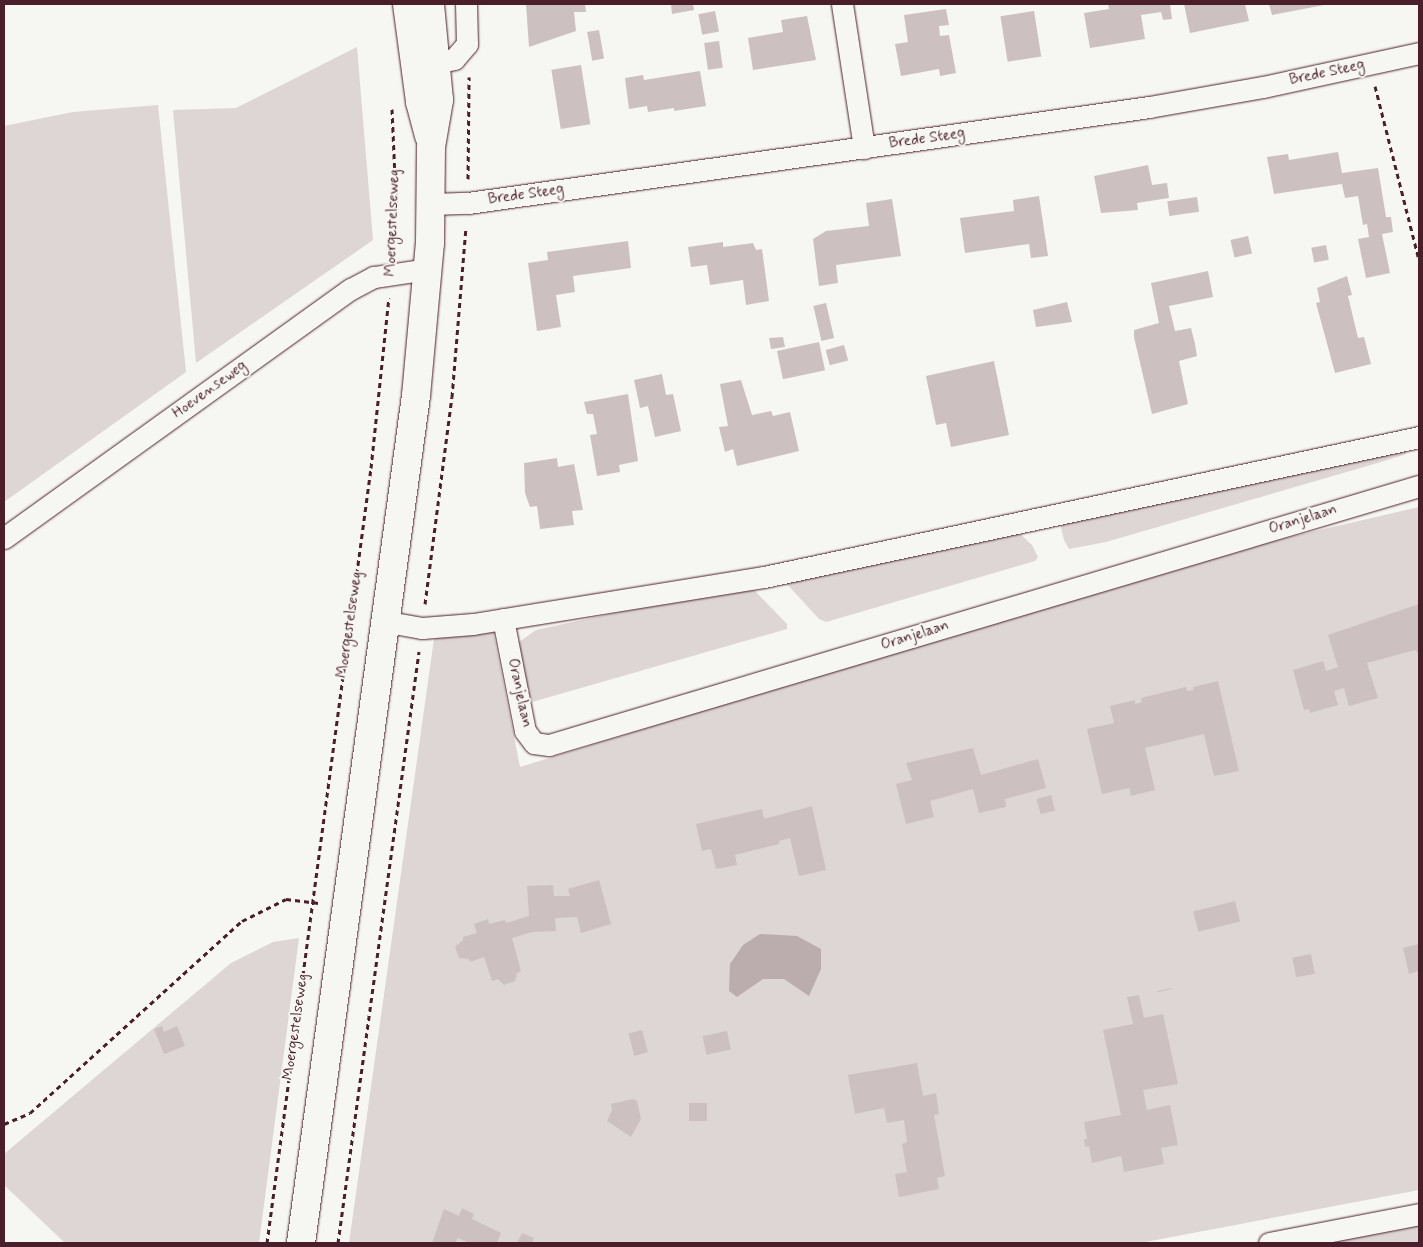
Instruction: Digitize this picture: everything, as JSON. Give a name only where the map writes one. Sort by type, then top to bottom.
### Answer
[{"type":"main road","points":[[301,1243],[388,622],[416,396],[428,269],[432,204],[432,147],[440,100],[407,4]]},
{"type":"main road","points":[[427,66],[430,4]]},
{"type":"street","points":[[427,66],[454,59],[467,44],[466,4]]},
{"type":"street","points":[[842,4],[864,148]]},
{"type":"street","name":"Brede Steeg","points":[[432,204],[468,203],[1149,108],[1419,53]]},
{"type":"street","name":"Hoevenseweg","points":[[4,538],[350,289],[374,277],[428,269]]},
{"type":"street","points":[[388,622],[422,628],[504,619],[764,578],[1419,437]]},
{"type":"street","name":"Oranjelaan","points":[[504,619],[525,731],[534,743],[549,745],[1419,486]]},
{"type":"street","points":[[1269,1243],[1419,1214]]},
{"type":"path","points":[[338,1243],[452,397],[468,203],[467,44]]},
{"type":"path","points":[[1370,64],[1419,260]]},
{"type":"path","name":"Moergestelseweg","points":[[267,1243],[371,468],[392,274],[396,202],[391,106]]},
{"type":"path","points":[[4,1124],[30,1113],[242,921],[286,899],[313,901]]},
{"type":"shaded area","points":[[357,47],[373,240],[196,363],[173,110],[236,108]]},
{"type":"shaded area","points":[[158,105],[186,372],[4,502],[4,126],[73,112]]},
{"type":"shaded area","points":[[1407,450],[1406,454],[1381,462],[1106,542],[1069,549],[1064,540],[1060,523]]},
{"type":"shaded area","points":[[1419,507],[1419,1190],[1140,1243],[349,1243],[435,632],[493,630],[520,767],[689,715],[687,693],[1027,598]],"holes":[[[821,969],[784,979],[763,979]]]},
{"type":"shaded area","points":[[1017,531],[1032,545],[1038,557],[1035,561],[826,622],[819,619],[785,582]]},
{"type":"shaded area","points":[[735,587],[753,589],[787,624],[787,629],[532,702],[518,660],[519,642],[536,630]]},
{"type":"shaded area","points":[[760,934],[797,936],[821,949],[821,969],[809,996],[784,979],[763,979],[737,997],[729,991],[730,964],[743,945]]},
{"type":"shaded area","points":[[299,938],[259,1243],[65,1243],[4,1185],[4,1154],[231,963],[273,942]]},
{"type":"shaded area","points":[[1419,1225],[1419,1243],[1328,1243],[1385,1232]]},
{"type":"building","points":[[526,4],[585,4],[586,12],[574,12],[576,31],[529,47]]},
{"type":"building","points":[[671,4],[693,4],[694,10],[672,14]]},
{"type":"building","points":[[1108,4],[1170,4],[1172,19],[1163,20],[1161,12],[1141,15],[1145,39],[1090,48],[1084,13],[1109,9]]},
{"type":"building","points":[[1184,4],[1245,4],[1249,21],[1190,33]]},
{"type":"building","points":[[1269,4],[1324,4],[1324,5],[1272,15]]},
{"type":"building","points":[[946,9],[949,25],[939,26],[940,36],[949,35],[956,73],[940,76],[939,69],[901,76],[895,44],[908,42],[904,15]]},
{"type":"building","points":[[715,11],[719,32],[702,35],[698,14]]},
{"type":"building","points":[[1034,11],[1041,56],[1008,62],[1000,16]]},
{"type":"building","points":[[807,16],[816,60],[753,70],[748,38],[783,32],[781,20]]},
{"type":"building","points":[[599,30],[604,59],[592,61],[587,32]]},
{"type":"building","points":[[719,41],[723,68],[708,70],[704,43]]},
{"type":"building","points":[[581,65],[590,124],[561,129],[551,70]]},
{"type":"building","points":[[700,71],[706,106],[674,111],[674,108],[648,112],[647,106],[629,109],[625,78],[643,75],[644,80]]},
{"type":"building","points":[[1338,152],[1342,173],[1378,168],[1386,217],[1391,217],[1393,232],[1382,234],[1390,273],[1366,278],[1358,239],[1369,237],[1367,224],[1363,225],[1358,196],[1345,198],[1342,184],[1274,194],[1267,157],[1288,154],[1289,160]]},
{"type":"building","points":[[1148,165],[1152,185],[1167,183],[1169,198],[1137,203],[1138,210],[1101,213],[1094,176]]},
{"type":"building","points":[[1039,196],[1048,256],[1031,258],[1029,244],[965,253],[960,218],[1014,211],[1013,200]]},
{"type":"building","points":[[1197,197],[1199,212],[1169,216],[1167,201]]},
{"type":"building","points":[[892,199],[901,256],[836,265],[838,283],[819,286],[813,239],[826,231],[869,226],[866,203]]},
{"type":"building","points":[[1248,236],[1252,254],[1235,258],[1230,240]]},
{"type":"building","points":[[628,241],[631,268],[573,276],[575,292],[556,295],[561,327],[537,331],[528,263],[548,260],[547,252]]},
{"type":"building","points":[[723,242],[723,247],[753,243],[756,250],[762,249],[769,301],[746,305],[743,280],[710,285],[707,265],[691,267],[688,247]]},
{"type":"building","points":[[1326,245],[1329,260],[1314,263],[1311,248]]},
{"type":"building","points":[[1208,271],[1213,297],[1169,306],[1175,331],[1191,328],[1195,344],[1197,356],[1179,361],[1188,404],[1152,414],[1134,337],[1134,330],[1159,323],[1151,283]]},
{"type":"building","points":[[1347,276],[1352,295],[1348,296],[1358,338],[1364,337],[1371,364],[1335,373],[1316,303],[1320,302],[1317,288]]},
{"type":"building","points":[[1067,302],[1072,322],[1036,327],[1033,310]]},
{"type":"building","points":[[826,303],[834,338],[821,341],[813,306]]},
{"type":"building","points":[[783,337],[785,347],[771,349],[769,338]]},
{"type":"building","points":[[819,342],[825,370],[783,379],[777,351]]},
{"type":"building","points":[[844,345],[848,360],[830,365],[826,350]]},
{"type":"building","points":[[994,361],[1009,435],[951,447],[946,423],[936,425],[926,376]]},
{"type":"building","points":[[662,374],[666,395],[673,394],[681,431],[655,437],[648,406],[640,408],[634,380]]},
{"type":"building","points":[[741,380],[752,415],[771,411],[773,416],[790,412],[799,451],[737,466],[733,449],[725,452],[719,427],[728,426],[720,384]]},
{"type":"building","points":[[628,394],[638,461],[619,465],[620,472],[597,476],[590,435],[597,434],[593,414],[587,414],[584,402]]},
{"type":"building","points":[[557,458],[558,467],[574,464],[583,510],[572,511],[574,525],[540,529],[537,506],[530,507],[525,493],[524,463]]},
{"type":"building","points":[[1419,604],[1419,654],[1415,650],[1367,663],[1378,698],[1349,706],[1344,688],[1334,691],[1338,705],[1310,713],[1309,709],[1304,710],[1293,670],[1323,661],[1326,671],[1338,667],[1328,635]]},
{"type":"building","points":[[1218,681],[1239,771],[1214,776],[1204,734],[1145,748],[1155,790],[1131,796],[1129,788],[1102,794],[1087,729],[1114,723],[1110,706],[1135,700],[1135,704],[1142,702],[1141,698],[1186,687],[1187,691],[1194,690],[1193,687]]},
{"type":"building","points":[[973,748],[981,775],[1038,759],[1046,788],[1005,799],[1006,807],[979,813],[973,789],[930,801],[934,817],[906,824],[896,784],[912,780],[906,763]]},
{"type":"building","points":[[1051,795],[1055,810],[1041,814],[1037,799]]},
{"type":"building","points":[[812,806],[826,870],[799,876],[790,838],[779,841],[779,844],[735,855],[737,865],[716,869],[711,849],[702,851],[696,824],[762,809],[764,819]]},
{"type":"building","points":[[599,880],[611,924],[581,933],[577,917],[555,918],[556,931],[532,932],[512,938],[521,971],[517,973],[515,981],[504,985],[498,979],[492,981],[484,957],[470,962],[469,959],[459,958],[455,947],[463,940],[463,937],[477,933],[474,924],[488,919],[489,924],[505,920],[506,923],[529,916],[527,886],[553,885],[554,896],[570,896],[568,889]]},
{"type":"building","points":[[1235,901],[1240,921],[1198,932],[1193,911]]},
{"type":"building","points":[[1419,944],[1419,971],[1409,974],[1403,948]]},
{"type":"building","points":[[1311,954],[1315,974],[1296,977],[1292,958]]},
{"type":"building","points":[[1172,988],[1158,992],[1157,991]]},
{"type":"building","points":[[1139,995],[1144,1018],[1163,1014],[1178,1084],[1143,1090],[1147,1110],[1170,1105],[1178,1145],[1161,1148],[1164,1164],[1124,1172],[1121,1156],[1092,1163],[1089,1146],[1085,1147],[1084,1139],[1087,1139],[1084,1122],[1121,1115],[1103,1030],[1133,1024],[1127,997]]},
{"type":"building","points":[[162,1026],[164,1032],[177,1026],[185,1046],[164,1054],[154,1029]]},
{"type":"building","points":[[642,1030],[648,1052],[634,1056],[628,1034]]},
{"type":"building","points":[[727,1031],[731,1050],[706,1055],[703,1036]]},
{"type":"building","points":[[917,1063],[923,1096],[936,1093],[939,1114],[934,1115],[945,1176],[937,1178],[939,1189],[899,1197],[895,1174],[907,1172],[902,1144],[907,1142],[904,1120],[887,1123],[884,1108],[855,1114],[848,1075]]},
{"type":"building","points":[[633,1099],[637,1101],[641,1119],[631,1137],[607,1121],[612,1110],[611,1104]]},
{"type":"building","points":[[689,1103],[707,1103],[707,1121],[689,1121]]},
{"type":"building","points":[[462,1208],[474,1214],[472,1219],[501,1233],[497,1243],[469,1243],[458,1238],[455,1243],[432,1243],[444,1209],[459,1216]]},
{"type":"building","points":[[522,1233],[534,1238],[532,1243],[517,1243]]}]
